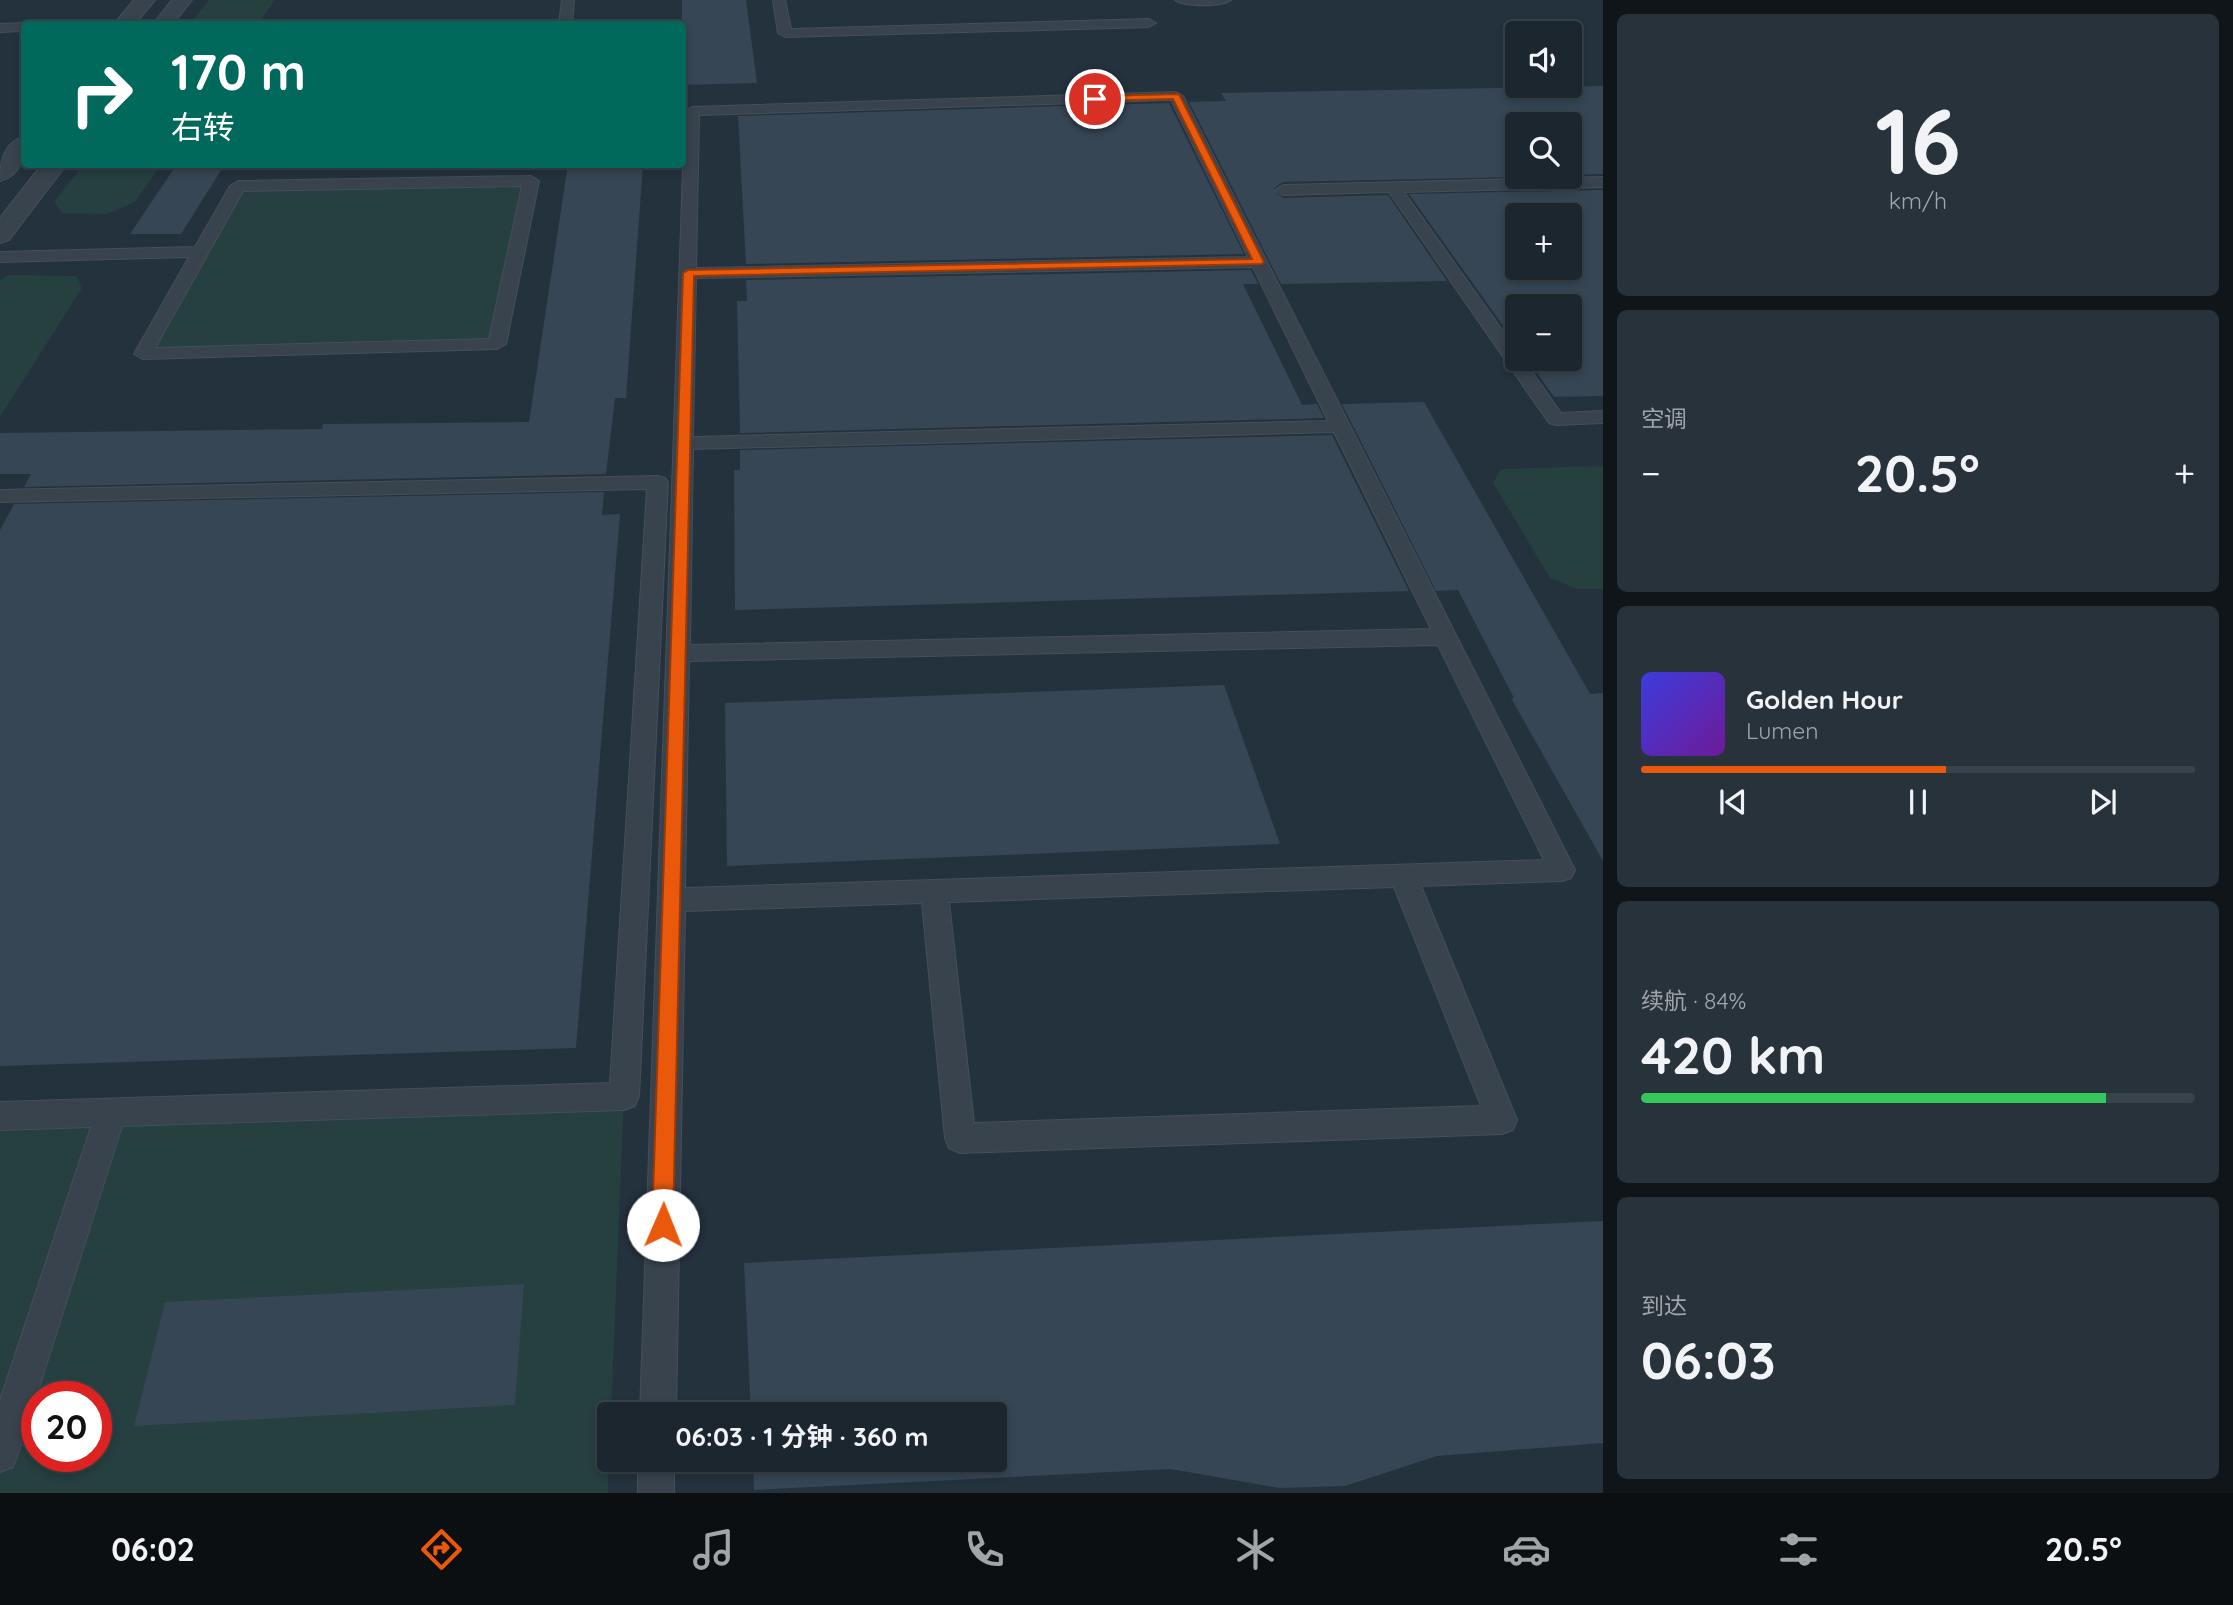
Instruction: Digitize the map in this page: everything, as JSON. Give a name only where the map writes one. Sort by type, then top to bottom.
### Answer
[{"type":"street","points":[[127,21],[145,0]]},
{"type":"street","points":[[165,21],[182,0]]},
{"type":"street","points":[[0,174],[21,148]]},
{"type":"street","points":[[0,235],[52,168]]},
{"type":"lane","points":[[566,21],[568,0]]},
{"type":"lane","points":[[779,0],[785,33],[1149,23]]},
{"type":"lane","points":[[1181,0],[1225,0]]},
{"type":"lane","points":[[0,28],[21,27]]},
{"type":"lane","points":[[658,1402],[671,900],[684,443],[692,111],[1176,96],[1562,870],[671,900]]},
{"type":"lane","points":[[531,181],[497,344],[143,354],[201,252],[238,186],[531,181]]},
{"type":"lane","points":[[1283,190],[1603,181]]},
{"type":"lane","points":[[1393,187],[1556,419],[1603,417]]},
{"type":"lane","points":[[0,257],[201,252]]},
{"type":"lane","points":[[688,273],[1259,262]]},
{"type":"lane","points":[[684,443],[1340,426]]},
{"type":"lane","points":[[0,496],[658,482],[624,1096],[0,1116]]},
{"type":"lane","points":[[678,653],[1446,636]]},
{"type":"lane","points":[[934,891],[960,1138],[1502,1120],[1403,875]]},
{"type":"lane","points":[[0,1454],[111,1113]]},
{"type":"lane","points":[[656,1472],[656,1493]]},
{"type":"green space","points":[[209,0],[275,0],[260,21],[192,21]]},
{"type":"green space","points":[[81,168],[159,168],[135,202],[107,214],[62,213],[54,202]]},
{"type":"green space","points":[[531,181],[497,344],[143,354],[238,186]]},
{"type":"green space","points":[[9,275],[76,276],[82,288],[0,417],[0,280]]},
{"type":"green space","points":[[1603,466],[1603,589],[1577,589],[1550,578],[1493,483],[1501,469]]},
{"type":"green space","points":[[624,1096],[611,1402],[597,1402],[597,1472],[608,1472],[608,1493],[0,1493],[0,1116]]},
{"type":"building","points":[[682,0],[746,0],[757,83],[686,85],[686,21],[682,21]]},
{"type":"building","points":[[1582,86],[1603,86],[1603,174],[1582,175],[1582,112],[1505,112],[1505,177],[1283,182],[1273,189],[1283,198],[1388,195],[1447,281],[1281,284],[1189,102],[1226,101],[1221,93],[1505,88],[1505,98],[1582,98]]},
{"type":"building","points":[[1169,103],[1244,254],[746,264],[738,116]]},
{"type":"building","points":[[174,168],[222,168],[181,234],[130,234]]},
{"type":"building","points":[[567,168],[643,168],[626,398],[615,398],[606,474],[24,487],[31,474],[0,474],[0,433],[322,429],[323,424],[529,422]]},
{"type":"building","points":[[1603,190],[1603,396],[1554,397],[1536,371],[1582,371],[1582,294],[1505,294],[1505,328],[1409,194]]},
{"type":"building","points":[[1251,270],[1258,284],[1243,284],[1302,405],[1317,404],[1324,418],[740,433],[737,301],[747,301],[746,280]]},
{"type":"building","points":[[1424,402],[1590,694],[1603,693],[1603,861],[1511,698],[1514,698],[1458,590],[1436,591],[1342,404]]},
{"type":"building","points":[[1332,435],[1409,591],[735,610],[734,470],[740,470],[740,450]]},
{"type":"building","points":[[604,492],[602,515],[620,514],[576,1048],[0,1066],[0,530],[14,504]]},
{"type":"building","points":[[1224,685],[1280,844],[727,866],[725,703]]},
{"type":"building","points":[[1603,1221],[1603,1443],[1437,1456],[1345,1486],[1279,1488],[1171,1469],[754,1490],[753,1472],[1007,1472],[1007,1402],[750,1402],[744,1263]]},
{"type":"building","points":[[524,1284],[515,1405],[134,1426],[165,1302]]},
{"type":"route","points":[[663,1225],[688,273],[1259,262],[1176,96],[1095,99]]}]
